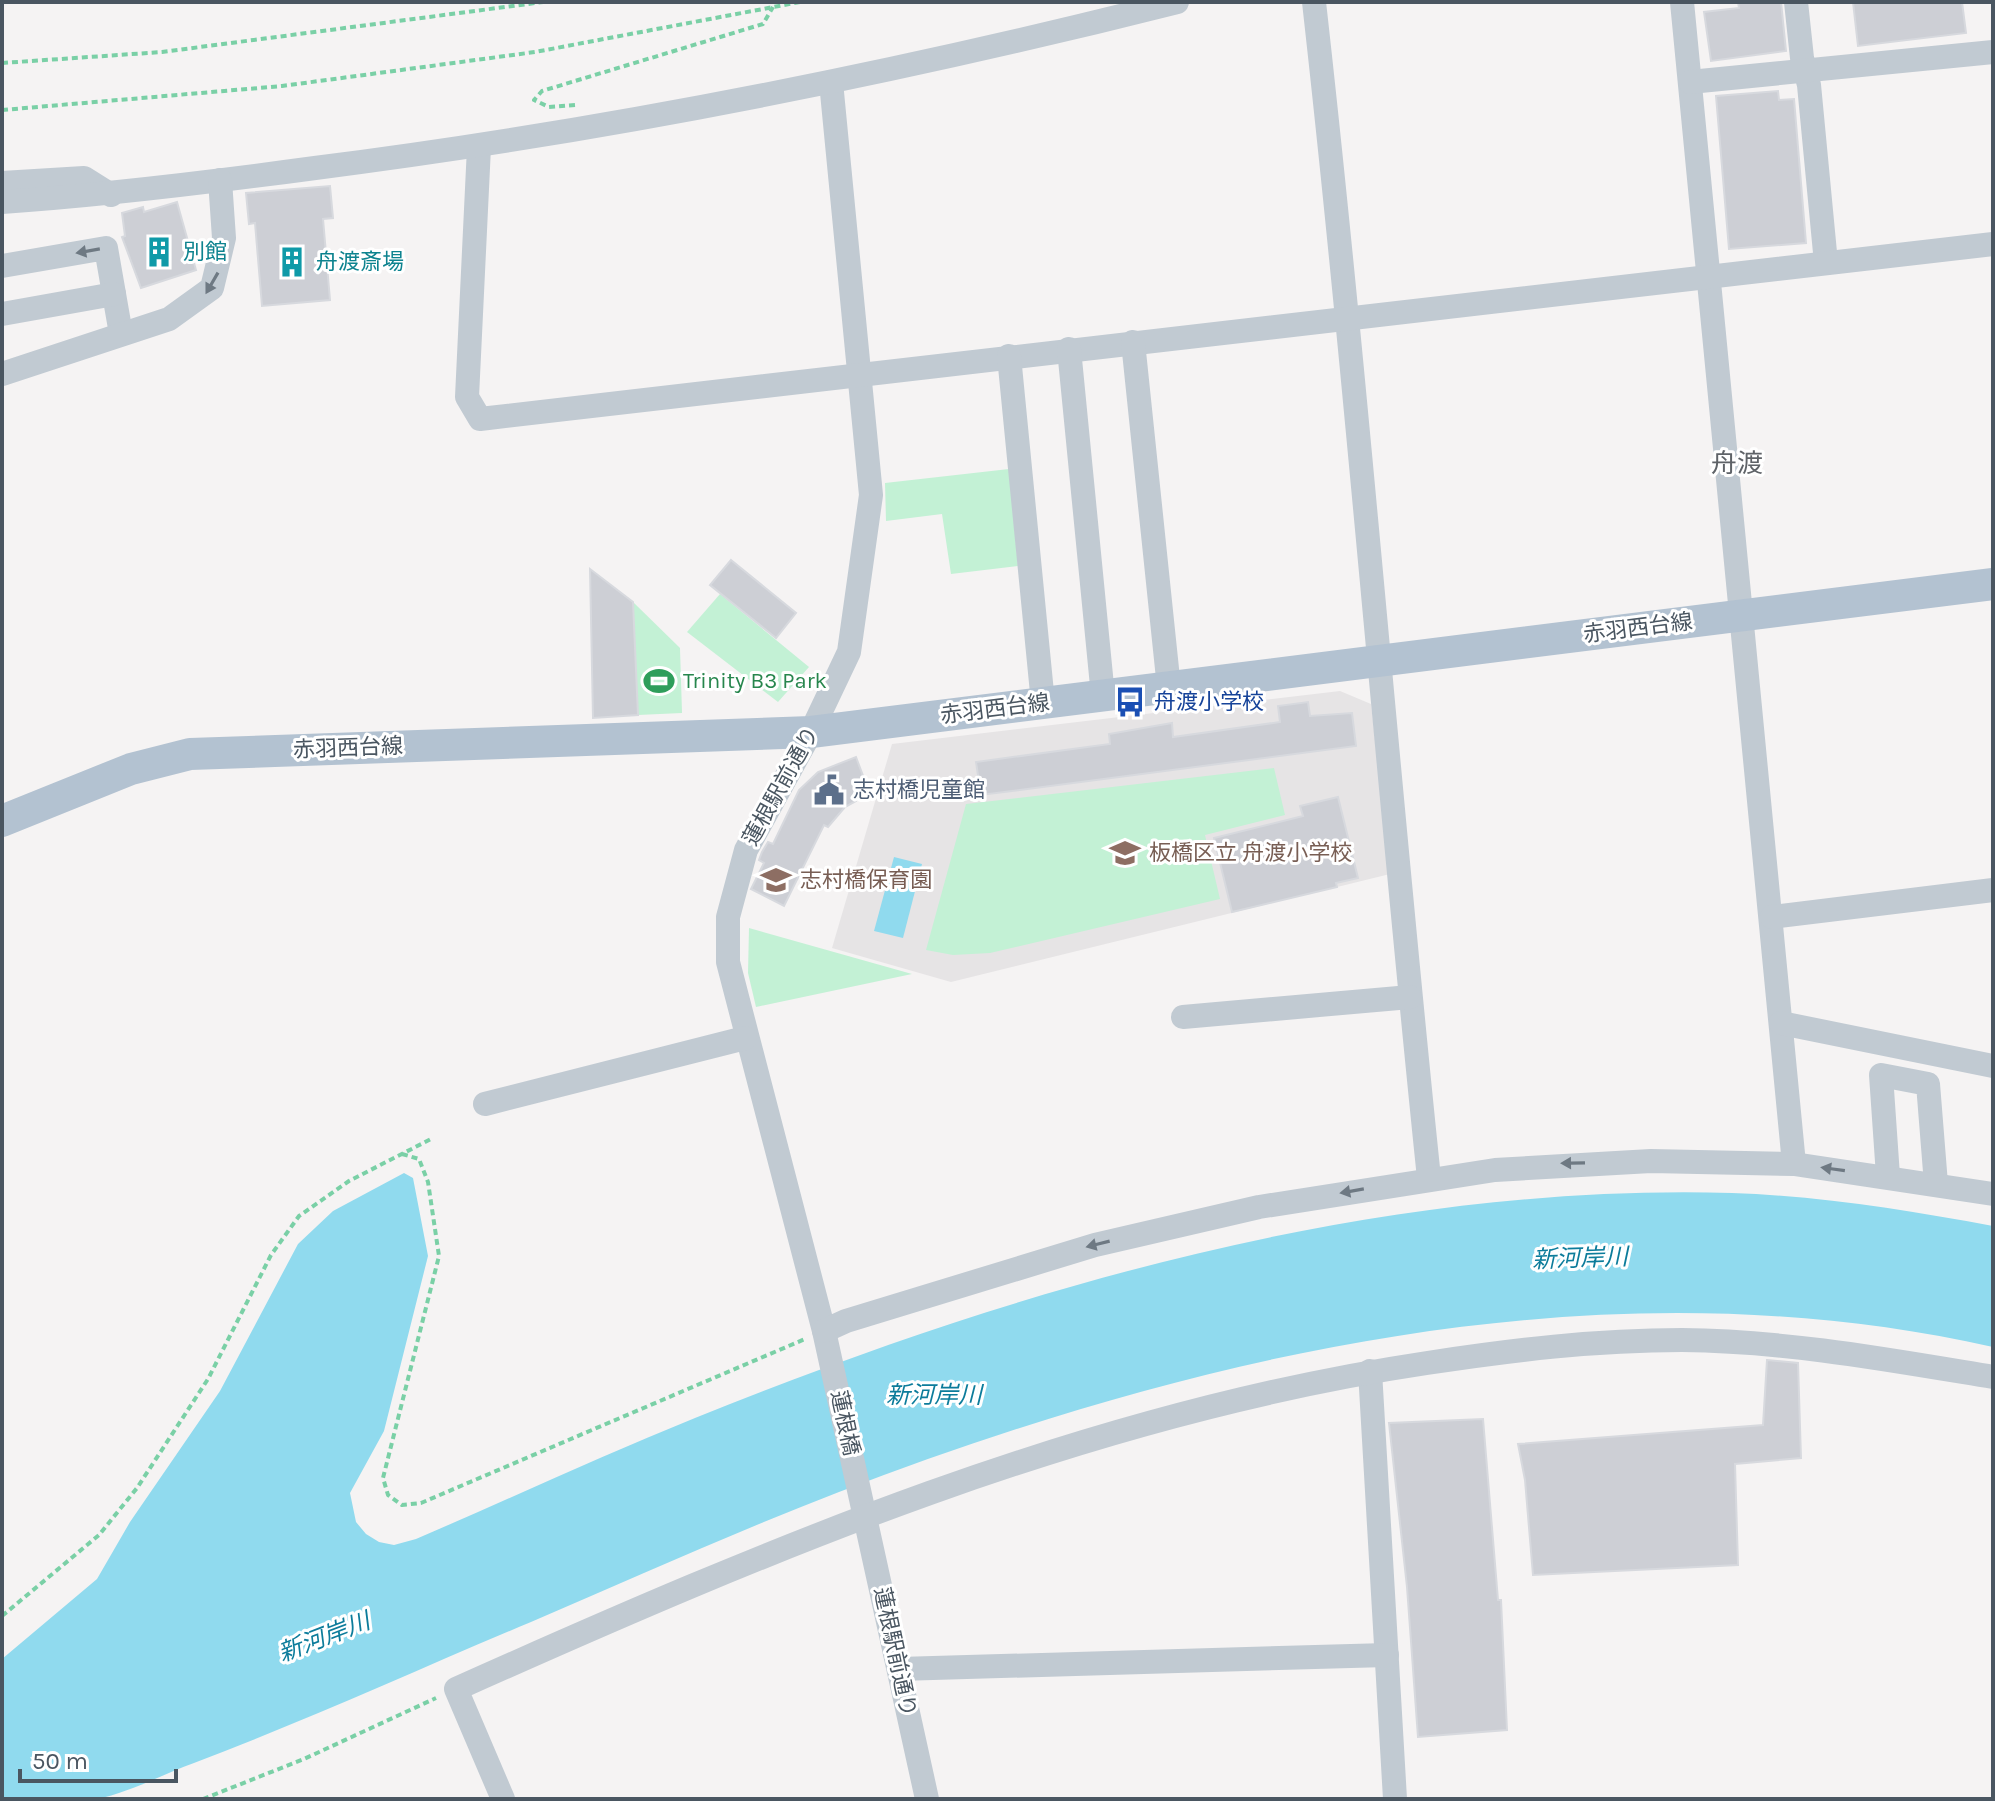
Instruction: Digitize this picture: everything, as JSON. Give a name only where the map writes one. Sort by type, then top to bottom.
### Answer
[{"type":"main road","name":"赤羽西台線","points":[[2,821],[131,769],[190,754],[811,732],[1993,584]]},
{"type":"street","points":[[2,202],[111,195],[479,147],[973,53],[1177,2]]},
{"type":"street","points":[[1314,2],[1349,317],[1429,1178]]},
{"type":"street","points":[[1682,2],[1794,1164]]},
{"type":"street","points":[[1796,2],[1826,263]]},
{"type":"street","points":[[1690,82],[1993,52]]},
{"type":"street","name":"蓮根駅前通り","points":[[826,1336],[745,1038],[728,962],[728,917],[737,872],[757,827],[811,732],[849,652],[871,495],[831,82]]},
{"type":"street","points":[[479,147],[467,397],[480,419],[1993,244]]},
{"type":"street","points":[[2,183],[84,178],[111,195]]},
{"type":"street","points":[[2,374],[169,319],[193,305],[212,288],[224,238],[220,180]]},
{"type":"street","points":[[2,266],[106,248],[121,334]]},
{"type":"street","points":[[2,314],[114,294]]},
{"type":"street","points":[[1133,342],[1169,688]]},
{"type":"street","points":[[1069,349],[1103,696]]},
{"type":"street","points":[[1009,356],[1043,703]]},
{"type":"street","points":[[1772,917],[1993,890]]},
{"type":"street","points":[[1183,1017],[1410,997]]},
{"type":"street","points":[[1781,1023],[1993,1066]]},
{"type":"street","points":[[485,1104],[745,1038]]},
{"type":"street","points":[[1888,1176],[1881,1075],[1928,1084],[1936,1184]]},
{"type":"street","points":[[826,1336],[846,1321],[1095,1245],[1259,1207],[1429,1178],[1559,1164],[1794,1164],[1993,1194]]},
{"type":"street","name":"蓮根橋","points":[[826,1336],[864,1509]]},
{"type":"street","points":[[503,1799],[456,1689],[864,1509],[1156,1419],[1259,1392],[1370,1371],[1526,1348],[1682,1340],[1759,1343],[1850,1353],[1993,1377]]},
{"type":"street","points":[[1370,1371],[1395,1799]]},
{"type":"street","name":"蓮根駅前通り","points":[[864,1509],[927,1799]]},
{"type":"street","points":[[899,1669],[1387,1655]]},
{"type":"path","points":[[2,63],[162,52],[543,2]]},
{"type":"path","points":[[2,110],[314,82],[535,52],[800,2]]},
{"type":"path","points":[[577,105],[549,107],[534,100],[542,91],[763,24],[773,7]]},
{"type":"path","points":[[2,1616],[99,1535],[137,1488],[208,1379],[271,1255],[299,1216],[349,1181],[433,1138]]},
{"type":"path","points":[[402,1154],[419,1159],[428,1182],[439,1256],[383,1478],[388,1495],[402,1505],[421,1503],[826,1336]]},
{"type":"path","points":[[203,1799],[304,1759],[456,1689]]},
{"type":"shaded area","name":"板橋区立 舟渡小学校","points":[[1340,691],[1371,704],[1390,874],[951,982],[832,948],[892,744]]},
{"type":"green space","points":[[1009,469],[1018,566],[951,574],[942,514],[886,521],[885,483]]},
{"type":"green space","points":[[720,594],[809,667],[778,702],[687,632]]},
{"type":"green space","name":"Trinity B3 Park","points":[[633,602],[680,648],[682,713],[638,715]]},
{"type":"green space","points":[[1274,768],[1285,815],[1205,835],[1220,899],[990,953],[953,955],[926,950],[966,804]]},
{"type":"green space","points":[[749,928],[912,974],[756,1007],[748,973]]},
{"type":"water","points":[[894,857],[922,864],[903,938],[874,931]]},
{"type":"water","name":"新河岸川","points":[[404,1173],[413,1178],[428,1256],[384,1431],[350,1493],[356,1522],[366,1534],[379,1542],[394,1545],[416,1539],[695,1418],[945,1326],[1073,1286],[1203,1252],[1334,1225],[1466,1205],[1599,1194],[1732,1193],[1863,1205],[1993,1226],[1993,1347],[1847,1323],[1700,1313],[1553,1318],[1407,1334],[1262,1362],[1118,1398],[977,1442],[839,1492],[321,1712],[121,1792],[96,1799],[2,1799],[2,1659],[97,1579],[130,1522],[220,1391],[298,1244],[333,1211]]},
{"type":"building","points":[[1738,2],[1781,2],[1786,51],[1711,61],[1704,12],[1739,8]]},
{"type":"building","points":[[1853,2],[1962,2],[1966,33],[1858,46]]},
{"type":"building","points":[[1778,91],[1779,100],[1794,99],[1806,243],[1729,249],[1716,96]]},
{"type":"building","name":"舟渡斎場","points":[[330,186],[333,218],[323,219],[330,300],[262,306],[255,223],[249,224],[246,193]]},
{"type":"building","name":"別館","points":[[177,202],[196,270],[141,288],[122,237],[125,236],[122,213],[143,207],[144,212]]},
{"type":"building","points":[[731,560],[796,613],[776,638],[710,585]]},
{"type":"building","points":[[590,569],[633,602],[638,715],[593,718]]},
{"type":"building","points":[[1308,702],[1310,716],[1352,713],[1356,746],[981,795],[976,762],[1110,744],[1109,734],[1172,723],[1173,737],[1280,722],[1278,706]]},
{"type":"building","points":[[856,757],[869,792],[855,797],[856,801],[845,807],[828,827],[824,825],[784,906],[751,889],[764,863],[759,860],[762,852],[768,842],[773,844],[799,790],[818,772]]},
{"type":"building","points":[[1338,797],[1358,878],[1336,883],[1337,887],[1232,912],[1214,838],[1303,816],[1300,806]]},
{"type":"building","points":[[1767,1360],[1798,1363],[1801,1458],[1735,1464],[1738,1565],[1533,1575],[1525,1480],[1518,1444],[1763,1425]]},
{"type":"building","points":[[1483,1419],[1498,1600],[1501,1600],[1507,1730],[1418,1737],[1407,1587],[1389,1423]]},
{"type":"place","name":"別館","points":[[159,252]]},
{"type":"place","name":"舟渡斎場","points":[[292,262]]},
{"type":"place","name":"Trinity B3 Park","points":[[659,681]]},
{"type":"place","name":"舟渡小学校","points":[[1130,702]]},
{"type":"place","name":"志村橋児童館","points":[[829,790]]},
{"type":"place","name":"板橋区立 舟渡小学校","points":[[1125,853]]},
{"type":"place","name":"志村橋保育園","points":[[776,880]]},
{"type":"district","name":"舟渡","points":[[1737,463]]}]
